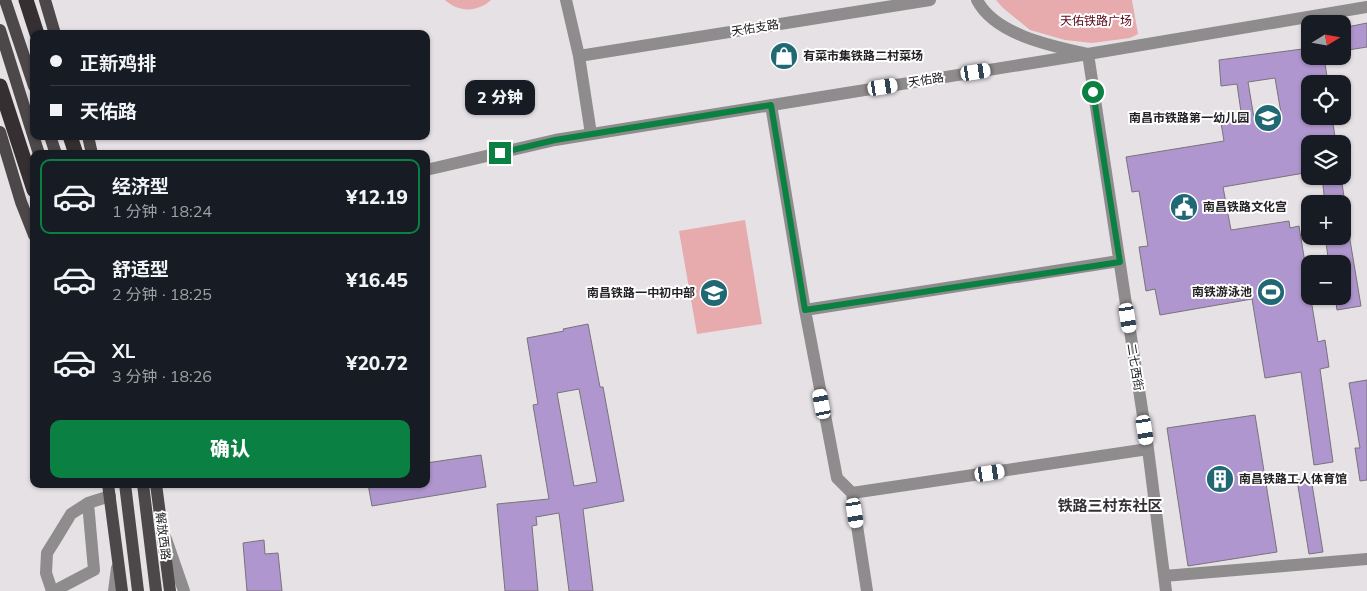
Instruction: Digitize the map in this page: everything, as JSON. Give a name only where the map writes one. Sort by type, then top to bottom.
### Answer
[{"type":"highway","points":[[26,0],[36,30]]},
{"type":"highway","points":[[0,86],[30,178]]},
{"type":"main road","points":[[5,0],[30,74]]},
{"type":"main road","points":[[45,0],[55,30]]},
{"type":"main road","points":[[0,30],[30,125]]},
{"type":"main road","points":[[0,132],[21,202],[30,225]]},
{"type":"main road","points":[[125,488],[138,591]]},
{"type":"main road","name":"解放西路","points":[[143,488],[156,591]]},
{"type":"main road","points":[[157,488],[170,591]]},
{"type":"main road","points":[[109,490],[122,591]]},
{"type":"street","points":[[566,0],[579,56],[591,134]]},
{"type":"street","name":"天佑支路","points":[[579,56],[930,0]]},
{"type":"street","points":[[976,0],[980,8],[1018,35],[1044,44],[1088,54]]},
{"type":"street","name":"天佑路","points":[[430,169],[555,140],[1367,7]]},
{"type":"street","name":"二七西街","points":[[1088,54],[1148,449],[1166,591]]},
{"type":"street","points":[[771,105],[805,310],[837,478],[852,494],[867,591]]},
{"type":"street","points":[[805,310],[1120,262]]},
{"type":"street","points":[[852,494],[1148,449]]},
{"type":"street","points":[[88,503],[94,570],[53,591],[46,573],[47,553],[71,514],[88,503],[109,490]]},
{"type":"street","points":[[163,533],[184,591]]},
{"type":"street","points":[[114,591],[118,556]]},
{"type":"street","points":[[1164,576],[1367,559]]},
{"type":"green space","points":[[445,0],[491,0],[474,9],[462,9]]},
{"type":"green space","name":"天佑铁路广场","points":[[996,0],[1132,0],[1138,34],[1130,38],[1092,43],[1065,40],[1030,30]]},
{"type":"green space","points":[[745,220],[762,324],[697,334],[679,231]]},
{"type":"building","points":[[1367,23],[1367,47],[1351,50],[1351,26]]},
{"type":"building","name":"南昌铁路文化宫","points":[[1301,49],[1301,65],[1325,65],[1327,75],[1301,75],[1301,125],[1333,125],[1335,135],[1301,135],[1301,174],[1223,187],[1231,230],[1289,221],[1290,228],[1299,226],[1304,255],[1301,255],[1301,305],[1312,305],[1318,342],[1325,340],[1329,367],[1320,369],[1333,462],[1314,465],[1301,372],[1265,378],[1252,299],[1160,315],[1155,289],[1146,291],[1139,247],[1148,246],[1139,191],[1132,192],[1126,157],[1224,141],[1221,123],[1242,119],[1237,84],[1221,86],[1219,60]],"holes":[[[1275,78],[1281,113],[1254,118],[1248,82]]]},
{"type":"building","points":[[1323,185],[1342,185],[1344,195],[1324,195]]},
{"type":"building","points":[[1326,245],[1351,245],[1361,306],[1337,310],[1336,305],[1351,305],[1351,255],[1328,255]]},
{"type":"building","points":[[588,324],[600,387],[603,387],[624,501],[583,509],[593,591],[569,591],[559,513],[536,517],[537,525],[532,526],[538,591],[505,591],[497,504],[549,499],[533,405],[538,404],[527,338],[564,331],[563,329]],"holes":[[[579,389],[597,482],[574,486],[557,393]]]},
{"type":"building","points":[[1367,380],[1367,480],[1360,481],[1355,448],[1360,448],[1349,383]]},
{"type":"building","name":"南昌铁路工人体育馆","points":[[1255,415],[1277,552],[1188,566],[1167,428]]},
{"type":"building","points":[[481,455],[486,487],[372,506],[369,488],[430,488],[430,462]]},
{"type":"building","points":[[1311,478],[1323,552],[1309,554],[1297,480]]},
{"type":"building","points":[[264,540],[265,554],[278,553],[282,591],[247,591],[243,543]]},
{"type":"place","name":"有菜市集铁路二村菜场","points":[[784,56]]},
{"type":"place","name":"南昌市铁路第一幼儿园","points":[[1268,118]]},
{"type":"place","name":"南昌铁路文化宫","points":[[1184,207]]},
{"type":"place","name":"南铁游泳池","points":[[1271,292]]},
{"type":"place","name":"南昌铁路一中初中部","points":[[714,293]]},
{"type":"place","name":"南昌铁路工人体育馆","points":[[1220,479]]},
{"type":"district","name":"铁路三村东社区","points":[[1110,506]]},
{"type":"route","points":[[500,153],[555,140],[771,105],[805,310],[1120,262],[1093,92]]}]
